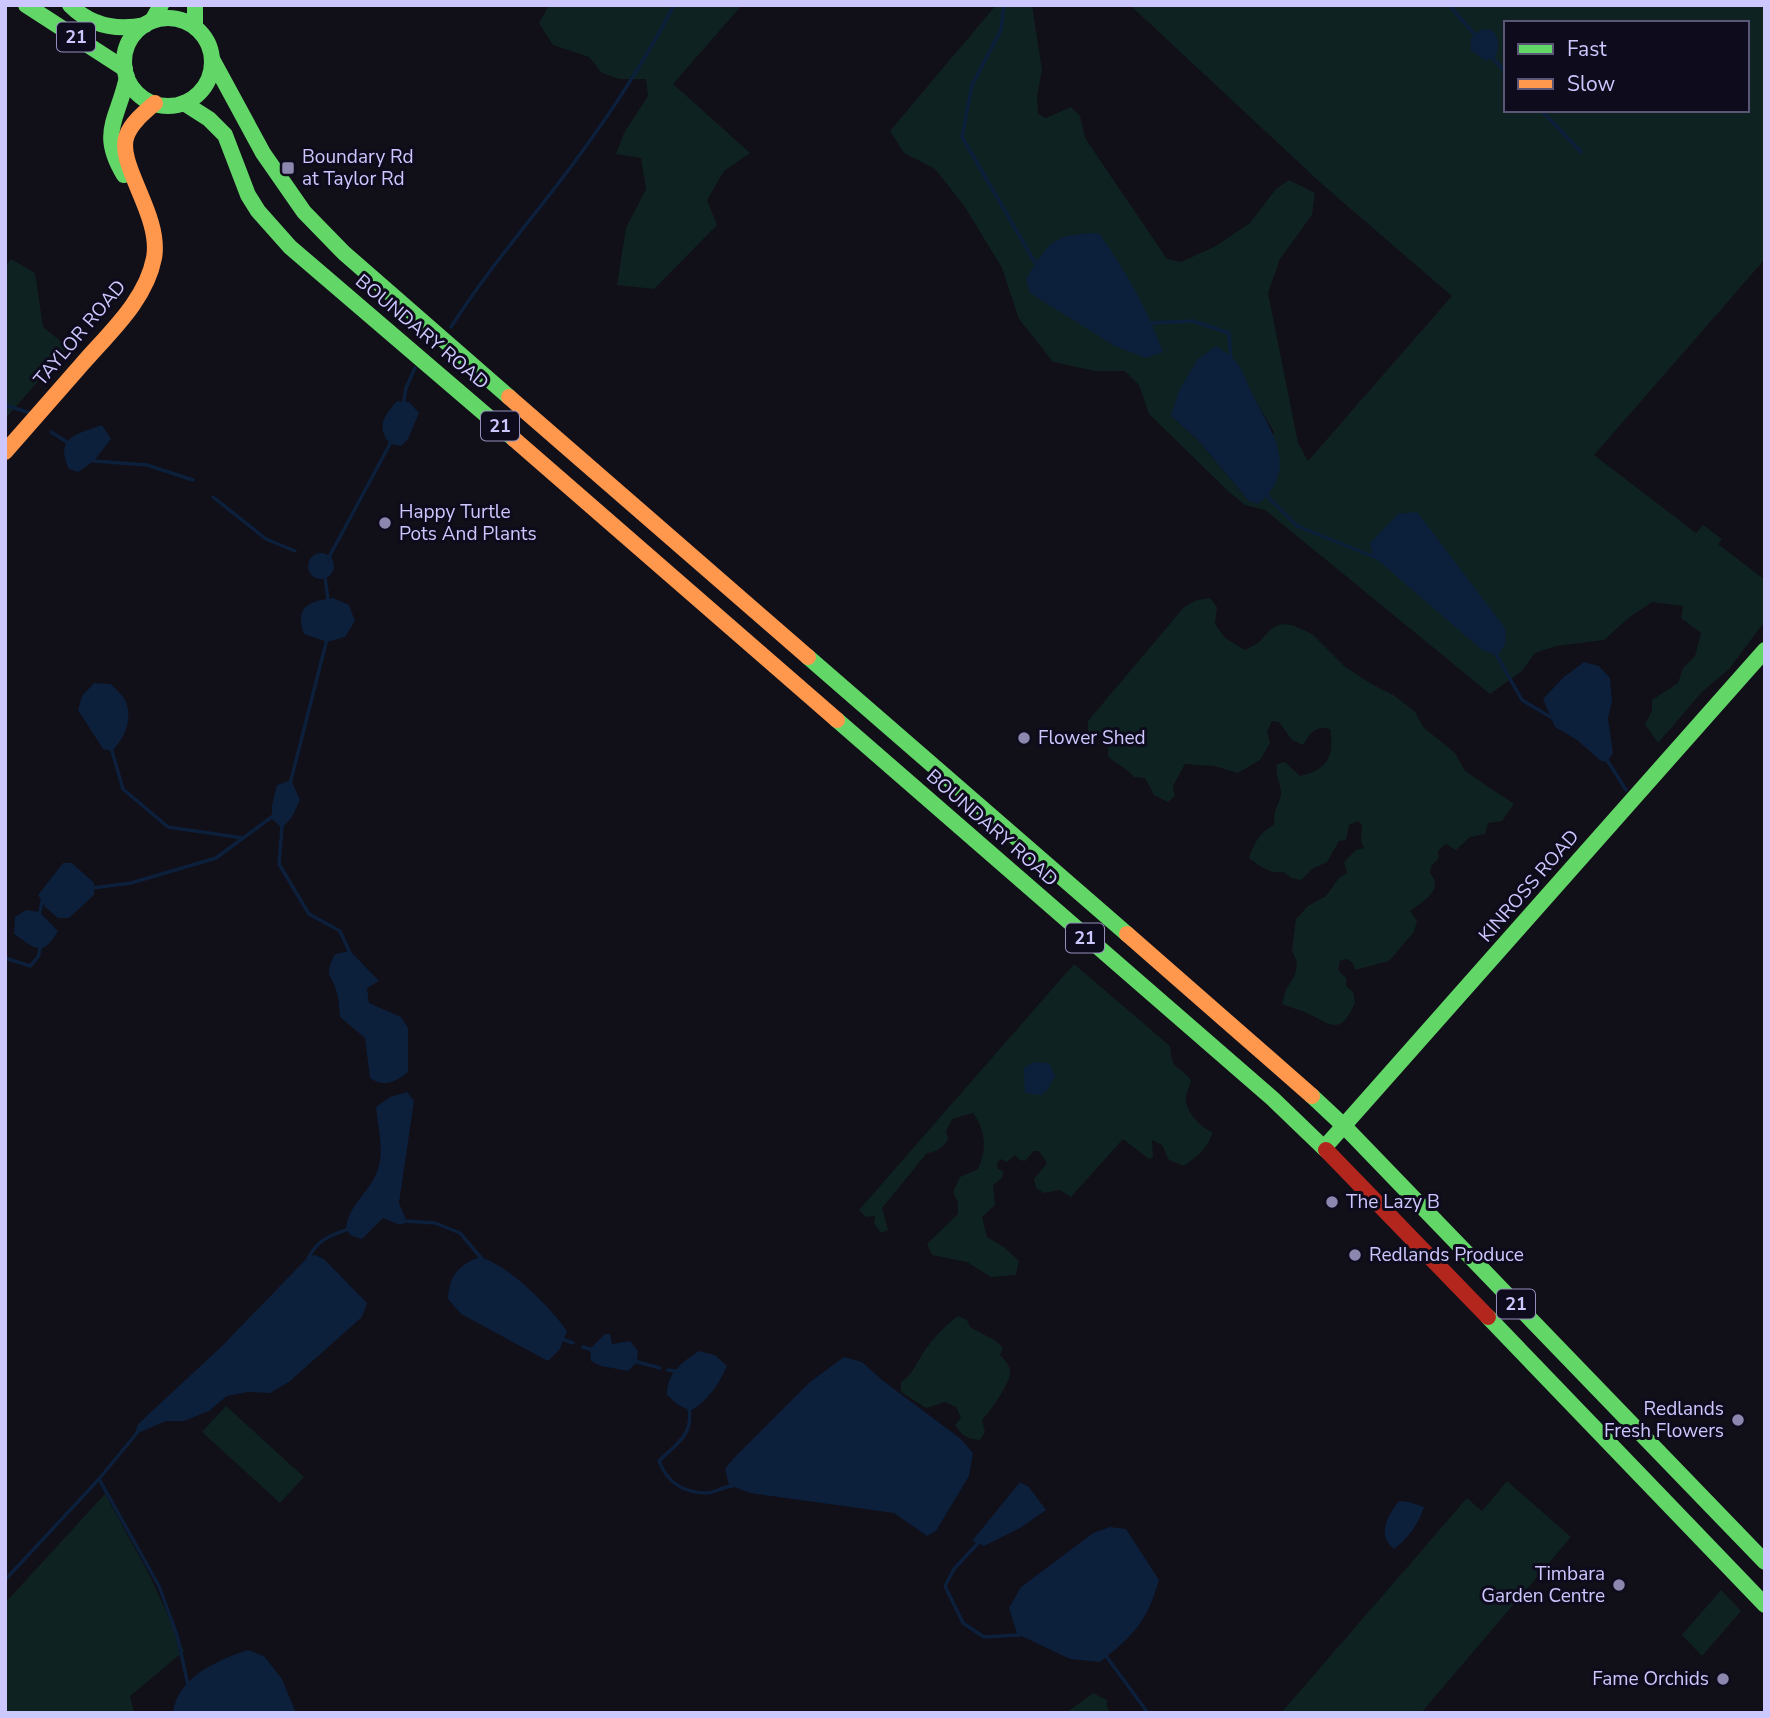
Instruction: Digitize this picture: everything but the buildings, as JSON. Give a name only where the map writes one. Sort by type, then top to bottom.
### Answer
[{"type":"main road","name":"21","points":[[26,5],[94,47],[126,73],[134,89],[155,103]]},
{"type":"main road","name":"21","points":[[70,5],[89,20],[111,28],[131,29],[175,19],[195,27],[204,36],[212,59]]},
{"type":"main road","points":[[126,73],[125,56],[128,43],[135,33],[149,23],[161,5]]},
{"type":"main road","points":[[195,5],[195,27]]},
{"type":"main road","points":[[155,103],[164,106],[184,103],[202,90],[208,81],[212,59]]},
{"type":"main road","name":"BOUNDARY ROAD","points":[[212,59],[267,163],[299,207],[344,253],[1083,894],[1344,1126],[1765,1562]]},
{"type":"main road","name":"TAYLOR ROAD","points":[[126,73],[125,93],[111,125],[109,147],[114,161],[136,191],[155,227]]},
{"type":"main road","name":"TAYLOR ROAD","points":[[5,452],[133,305],[147,285],[154,267],[155,227],[127,162],[124,148],[127,134],[155,103]]},
{"type":"main road","name":"BOUNDARY ROAD","points":[[184,103],[209,119],[225,135],[248,195],[265,220],[290,247],[672,574],[887,765],[1273,1099],[1324,1148],[1765,1605]]},
{"type":"main road","name":"KINROSS ROAD","points":[[1324,1148],[1765,650]]},
{"type":"green space","points":[[549,5],[742,5],[673,84],[750,153],[724,171],[707,200],[717,225],[654,289],[617,285],[626,228],[646,189],[641,158],[616,154],[624,133],[648,96],[646,79],[619,79],[602,73],[589,57],[553,45],[539,23]]},
{"type":"green space","points":[[996,5],[1032,5],[1042,70],[1037,96],[1038,114],[1046,118],[1071,107],[1080,116],[1085,138],[1167,259],[1181,262],[1216,246],[1250,223],[1276,189],[1289,180],[1315,193],[1312,215],[1280,259],[1268,293],[1298,443],[1308,461],[1452,296],[1323,185],[1130,5],[1765,5],[1765,259],[1594,455],[1696,533],[1703,525],[1722,539],[1718,544],[1765,580],[1765,621],[1729,669],[1702,692],[1658,743],[1645,724],[1652,711],[1652,700],[1678,683],[1683,668],[1695,656],[1701,633],[1681,618],[1683,606],[1652,602],[1604,640],[1556,646],[1535,653],[1522,671],[1490,694],[1265,510],[1245,505],[1228,491],[1149,414],[1139,385],[1125,371],[1095,371],[1053,362],[1019,319],[1002,268],[965,207],[935,169],[904,153],[890,131]],"holes":[[[1254,398],[1274,432],[1249,501],[1197,439],[1171,416]]]},
{"type":"green space","points":[[11,259],[35,273],[43,327],[68,347],[5,419],[5,267]]},
{"type":"green space","points":[[1210,598],[1217,607],[1215,624],[1225,638],[1245,650],[1281,624],[1292,625],[1312,634],[1344,666],[1395,696],[1415,712],[1423,727],[1455,753],[1465,771],[1514,804],[1502,821],[1488,823],[1485,834],[1470,837],[1456,850],[1446,844],[1438,851],[1439,858],[1431,866],[1430,873],[1434,879],[1434,890],[1410,911],[1417,921],[1414,932],[1389,961],[1355,970],[1353,963],[1347,959],[1340,961],[1338,970],[1346,978],[1346,986],[1353,992],[1355,1003],[1347,1018],[1338,1024],[1328,1024],[1282,1004],[1295,975],[1297,962],[1292,951],[1296,919],[1308,906],[1326,896],[1339,878],[1347,873],[1344,862],[1356,850],[1364,848],[1361,841],[1362,825],[1358,821],[1349,825],[1346,840],[1339,841],[1327,862],[1312,869],[1301,880],[1291,878],[1283,872],[1269,871],[1249,858],[1258,838],[1274,825],[1281,792],[1277,764],[1285,762],[1300,776],[1317,770],[1323,766],[1330,754],[1330,729],[1321,728],[1314,731],[1303,745],[1292,740],[1279,722],[1272,721],[1267,732],[1270,743],[1260,760],[1238,773],[1214,766],[1185,764],[1173,786],[1175,796],[1168,802],[1154,795],[1145,778],[1134,777],[1108,756],[1109,740],[1103,736],[1088,734],[1088,721],[1184,607],[1197,600]]},
{"type":"green space","points":[[1074,964],[1170,1046],[1174,1064],[1191,1080],[1186,1097],[1190,1112],[1212,1132],[1205,1147],[1184,1166],[1169,1160],[1162,1145],[1152,1140],[1153,1157],[1149,1159],[1123,1139],[1071,1197],[1060,1190],[1044,1193],[1036,1188],[1034,1179],[1047,1163],[1039,1151],[1034,1151],[1025,1161],[1015,1155],[1007,1162],[1000,1159],[998,1169],[1003,1171],[1002,1178],[993,1185],[995,1205],[982,1217],[987,1237],[1004,1247],[1019,1261],[1016,1275],[991,1277],[967,1262],[932,1255],[927,1244],[958,1214],[958,1203],[953,1192],[960,1177],[978,1169],[981,1162],[983,1133],[973,1113],[952,1119],[946,1131],[948,1139],[944,1145],[937,1151],[927,1153],[882,1208],[888,1230],[881,1233],[874,1224],[875,1216],[866,1217],[859,1210]]},
{"type":"green space","points":[[958,1316],[1003,1348],[1000,1355],[1010,1370],[1004,1388],[982,1420],[985,1432],[980,1440],[965,1436],[957,1428],[955,1425],[961,1418],[956,1407],[945,1402],[926,1408],[901,1392],[901,1382],[912,1372],[922,1354]]},
{"type":"green space","points":[[226,1406],[304,1477],[280,1503],[202,1432]]},
{"type":"green space","points":[[1507,1481],[1571,1537],[1421,1713],[1281,1713],[1467,1498],[1482,1511]]},
{"type":"green space","points":[[105,1494],[150,1576],[184,1651],[130,1696],[134,1713],[5,1713],[5,1603]]},
{"type":"green space","points":[[1721,1590],[1741,1611],[1702,1656],[1682,1635]]},
{"type":"green space","points":[[1093,1693],[1107,1700],[1107,1708],[1113,1713],[1066,1713]]},
{"type":"water","points":[[1483,29],[1492,30],[1498,42],[1496,56],[1486,61],[1471,50],[1472,37]]},
{"type":"water","points":[[1099,233],[1135,290],[1163,352],[1146,358],[1115,346],[1030,293],[1026,279],[1047,248],[1061,238]]},
{"type":"water","points":[[1216,346],[1240,368],[1279,452],[1277,478],[1258,504],[1249,501],[1197,439],[1171,416],[1179,391],[1197,360]]},
{"type":"water","points":[[397,401],[409,402],[419,413],[408,439],[401,446],[390,444],[382,427],[385,417]]},
{"type":"water","points":[[102,425],[111,439],[94,461],[78,472],[69,469],[64,450],[66,443],[77,434]]},
{"type":"water","points":[[1417,512],[1505,628],[1506,643],[1497,656],[1481,649],[1373,556],[1370,543],[1398,514]]},
{"type":"water","points":[[321,553],[330,557],[334,566],[330,575],[321,579],[312,575],[308,566],[312,557]]},
{"type":"water","points":[[333,598],[349,605],[355,621],[345,637],[327,642],[304,634],[301,617],[306,607],[317,601]]},
{"type":"water","points":[[1584,662],[1599,666],[1610,678],[1612,702],[1608,718],[1613,753],[1607,762],[1601,761],[1577,740],[1555,727],[1543,699],[1564,677]]},
{"type":"water","points":[[94,683],[111,684],[123,697],[128,709],[126,729],[112,751],[103,749],[78,710],[82,696]]},
{"type":"water","points":[[291,780],[300,800],[292,817],[282,828],[272,819],[272,805],[277,785]]},
{"type":"water","points":[[63,863],[72,863],[94,883],[94,895],[69,918],[58,918],[45,907],[38,895]]},
{"type":"water","points":[[26,910],[39,912],[58,931],[43,948],[33,947],[14,934],[15,917]]},
{"type":"water","points":[[350,951],[379,981],[367,988],[369,1003],[401,1017],[408,1028],[408,1072],[399,1079],[380,1083],[370,1078],[365,1038],[340,1017],[337,993],[329,971],[335,954]]},
{"type":"water","points":[[1034,1062],[1049,1063],[1055,1076],[1042,1095],[1025,1093],[1024,1068]]},
{"type":"water","points":[[407,1092],[414,1101],[399,1203],[407,1222],[400,1225],[383,1218],[362,1239],[352,1236],[346,1230],[347,1221],[373,1180],[379,1164],[381,1148],[376,1107],[390,1097]]},
{"type":"water","points":[[315,1255],[324,1259],[367,1303],[362,1317],[289,1382],[270,1393],[248,1392],[227,1396],[209,1411],[184,1421],[166,1421],[134,1435],[138,1424],[221,1347],[309,1256]]},
{"type":"water","points":[[480,1257],[504,1269],[528,1288],[567,1331],[560,1349],[548,1361],[461,1314],[448,1299],[450,1284],[456,1272]]},
{"type":"water","points":[[605,1334],[610,1334],[612,1344],[630,1341],[638,1351],[637,1362],[628,1371],[601,1366],[591,1361],[590,1349]]},
{"type":"water","points":[[699,1351],[715,1355],[727,1366],[712,1392],[690,1411],[667,1395],[667,1388],[676,1369]]},
{"type":"water","points":[[844,1357],[862,1362],[961,1439],[973,1453],[969,1476],[936,1531],[927,1536],[894,1513],[750,1493],[729,1485],[725,1469],[734,1458],[810,1382]]},
{"type":"water","points":[[1020,1482],[1029,1487],[1046,1510],[1020,1528],[984,1546],[972,1541]]},
{"type":"water","points":[[1399,1501],[1424,1507],[1412,1530],[1394,1549],[1386,1538],[1385,1531],[1391,1512]]},
{"type":"water","points":[[1110,1527],[1126,1529],[1159,1580],[1144,1618],[1130,1636],[1100,1662],[1070,1659],[1017,1634],[1009,1608],[1021,1587],[1093,1533]]},
{"type":"water","points":[[248,1650],[264,1656],[282,1679],[296,1713],[173,1713],[176,1701],[190,1680],[212,1665]]},
{"type":"waterway","points":[[451,327],[601,126],[674,5]]},
{"type":"waterway","points":[[1004,5],[1001,30],[972,85],[962,137],[1037,266]]},
{"type":"waterway","points":[[1449,5],[1476,36]]},
{"type":"waterway","points":[[1491,56],[1504,71]]},
{"type":"waterway","points":[[1543,112],[1581,152]]},
{"type":"waterway","points":[[1151,323],[1193,321],[1229,333],[1231,360]]},
{"type":"waterway","points":[[403,405],[406,388],[415,368]]},
{"type":"waterway","points":[[5,405],[30,413]]},
{"type":"waterway","points":[[51,432],[70,444]]},
{"type":"waterway","points":[[328,559],[391,442]]},
{"type":"waterway","points":[[91,459],[147,465],[193,480]]},
{"type":"waterway","points":[[1266,492],[1297,526],[1377,558]]},
{"type":"waterway","points":[[213,497],[266,539],[295,551]]},
{"type":"waterway","points":[[325,577],[328,600]]},
{"type":"waterway","points":[[290,784],[327,639]]},
{"type":"waterway","points":[[1496,654],[1522,700],[1554,719]]},
{"type":"waterway","points":[[112,751],[123,789],[168,827],[243,838]]},
{"type":"waterway","points":[[1607,760],[1626,790]]},
{"type":"waterway","points":[[92,888],[131,883],[216,858],[273,816]]},
{"type":"waterway","points":[[282,826],[279,864],[309,914],[340,931],[350,953]]},
{"type":"waterway","points":[[39,916],[42,902],[45,902]]},
{"type":"waterway","points":[[5,958],[30,966],[38,957],[41,945]]},
{"type":"waterway","points":[[406,1221],[435,1223],[460,1233],[482,1259]]},
{"type":"waterway","points":[[308,1258],[321,1242],[348,1229]]},
{"type":"waterway","points":[[562,1339],[573,1343]]},
{"type":"waterway","points":[[583,1347],[593,1350]]},
{"type":"waterway","points":[[634,1361],[660,1368]]},
{"type":"waterway","points":[[668,1370],[675,1371],[676,1375]]},
{"type":"waterway","points":[[689,1408],[690,1417],[686,1432],[659,1461],[662,1468],[677,1485],[690,1491],[710,1493],[733,1486]]},
{"type":"waterway","points":[[5,1580],[99,1479],[137,1433]]},
{"type":"waterway","points":[[99,1479],[159,1586],[177,1635],[188,1685]]},
{"type":"waterway","points":[[980,1541],[954,1569],[945,1586],[963,1623],[984,1637],[1020,1635]]},
{"type":"waterway","points":[[1106,1656],[1148,1713]]},
{"type":"traffic: fast","points":[[26,5],[125,69]]},
{"type":"traffic: fast","points":[[70,5],[86,18],[105,25],[145,25]]},
{"type":"traffic: fast","points":[[152,21],[161,5]]},
{"type":"traffic: fast","points":[[195,5],[195,27]]},
{"type":"traffic: fast","points":[[168,18],[185,22],[199,31],[208,45],[212,62],[208,79],[199,93],[185,102],[168,106],[151,102],[137,93],[128,79],[124,62],[128,45],[137,31],[151,22],[168,18]]},
{"type":"traffic: fast","points":[[212,59],[263,153],[304,212],[344,253],[509,397]]},
{"type":"traffic: fast","points":[[124,175],[116,160],[111,136],[127,77]]},
{"type":"traffic: fast","points":[[184,103],[209,119],[225,135],[248,195],[258,211],[290,247],[514,439]]},
{"type":"traffic: fast","points":[[1324,1148],[1765,650]]},
{"type":"traffic: fast","points":[[808,657],[1127,934]]},
{"type":"traffic: fast","points":[[837,720],[1273,1099],[1326,1150]]},
{"type":"traffic: fast","points":[[1312,1096],[1765,1562]]},
{"type":"traffic: fast","points":[[1488,1317],[1765,1605]]},
{"type":"traffic: slow","points":[[5,452],[126,315],[150,273],[155,242],[125,147],[132,126],[155,103]]},
{"type":"traffic: slow","points":[[509,397],[808,657]]},
{"type":"traffic: slow","points":[[514,439],[837,720]]},
{"type":"traffic: slow","points":[[1127,934],[1312,1096]]},
{"type":"traffic: jam","points":[[1326,1150],[1488,1317]]},
{"type":"place","name":"Boundary Rd at Taylor Rd","points":[[288,168]]},
{"type":"place","name":"Happy Turtle Pots And Plants","points":[[385,523]]},
{"type":"place","name":"Flower Shed","points":[[1024,738]]},
{"type":"place","name":"The Lazy B","points":[[1332,1202]]},
{"type":"place","name":"Redlands Produce","points":[[1355,1255]]},
{"type":"place","name":"Redlands Fresh Flowers","points":[[1738,1420]]},
{"type":"place","name":"Timbara Garden Centre","points":[[1619,1585]]},
{"type":"place","name":"Fame Orchids","points":[[1723,1679]]}]
